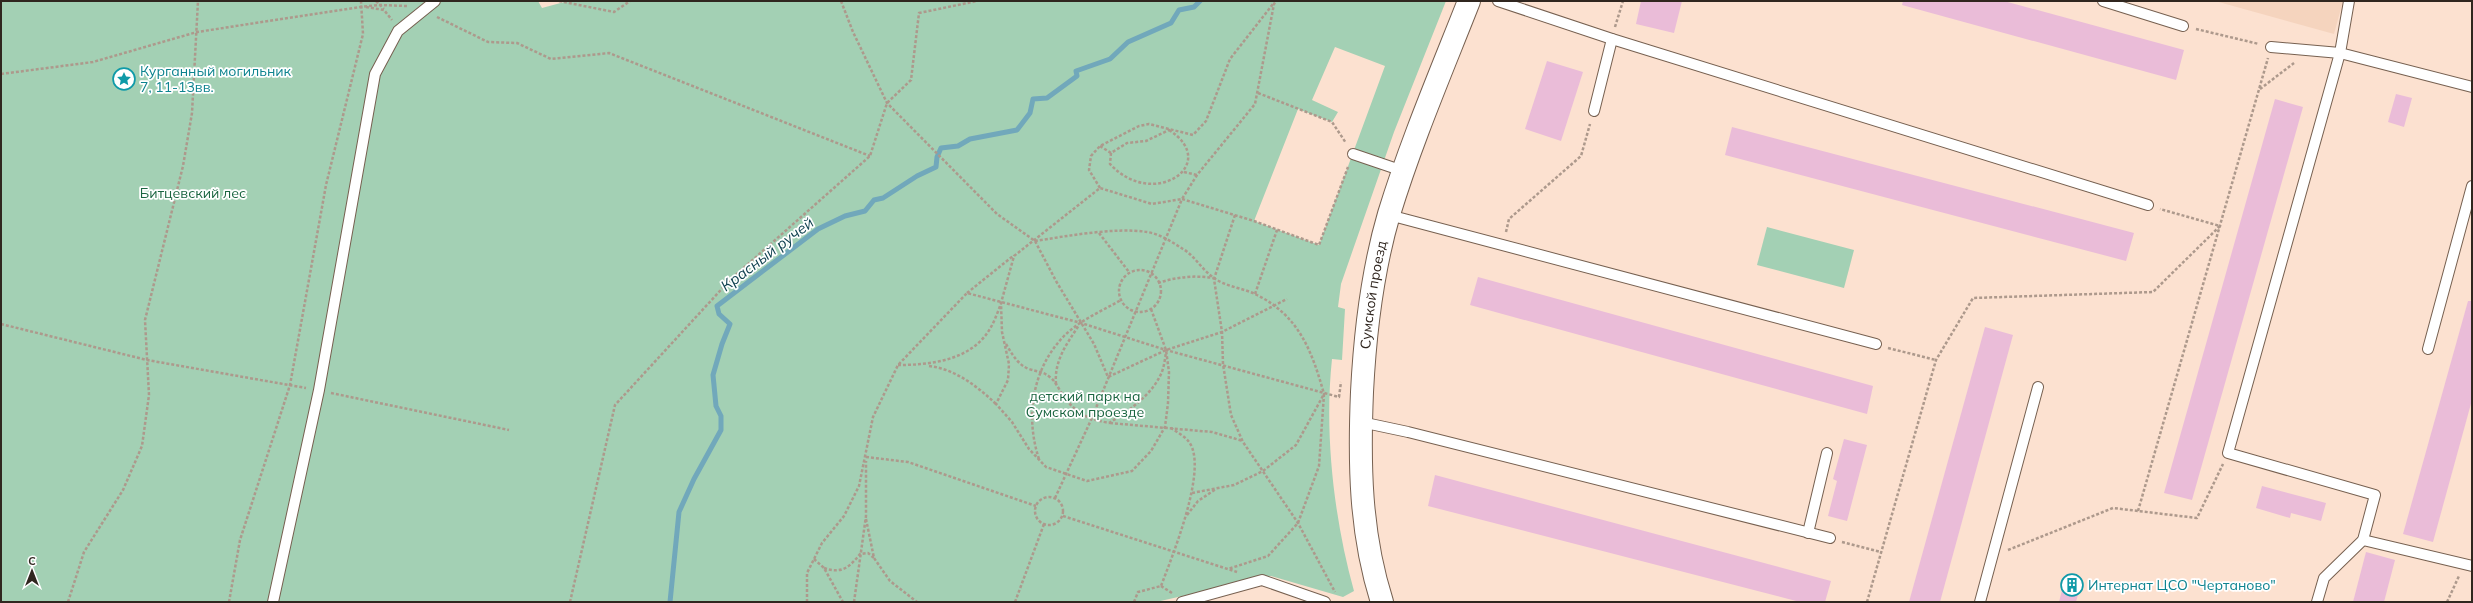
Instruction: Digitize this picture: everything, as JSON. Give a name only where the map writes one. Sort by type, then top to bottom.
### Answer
[{"type":"street","name":"Сумской проезд","points":[[1382,602],[1374,576],[1363,524],[1360,477],[1365,350],[1376,264],[1403,171],[1468,1]]},
{"type":"lane","points":[[273,602],[319,390],[375,74],[398,31],[424,7],[434,1]]},
{"type":"lane","points":[[1498,1],[1612,39],[2148,205]]},
{"type":"lane","points":[[2102,1],[2184,26]]},
{"type":"lane","points":[[2317,602],[2324,578],[2363,540],[2375,495],[2228,453],[2340,53],[2349,1]]},
{"type":"lane","points":[[1594,111],[1612,39]]},
{"type":"lane","points":[[2272,47],[2340,53],[2472,87]]},
{"type":"lane","points":[[1353,154],[1403,171]]},
{"type":"lane","points":[[2428,349],[2472,186]]},
{"type":"lane","points":[[1389,215],[1876,344]]},
{"type":"lane","points":[[1980,602],[2038,387]]},
{"type":"lane","points":[[1361,422],[1416,434],[1830,538]]},
{"type":"lane","points":[[1808,533],[1827,453]]},
{"type":"lane","points":[[2363,540],[2468,564]]},
{"type":"lane","points":[[1182,602],[1262,580],[1325,602]]},
{"type":"path","points":[[68,602],[84,552],[123,490],[142,446],[149,395],[145,320],[183,166],[192,112],[198,1]]},
{"type":"path","points":[[229,602],[240,540],[290,385],[326,185],[363,34],[360,7],[361,1]]},
{"type":"path","points":[[376,1],[390,14],[398,31]]},
{"type":"path","points":[[559,1],[614,12],[630,1]]},
{"type":"path","points":[[841,1],[853,32],[888,103],[997,214],[1035,241],[1080,323],[1094,344],[1108,376]]},
{"type":"path","points":[[570,602],[615,405],[730,280],[870,156],[888,103],[910,80],[919,13],[977,1]]},
{"type":"path","points":[[1612,39],[1623,1]]},
{"type":"path","points":[[1258,93],[1332,122],[1353,154],[1319,245],[1234,215],[1182,199],[1152,204],[1100,188],[1089,170],[1091,156],[1100,146],[1139,126],[1149,124],[1193,135],[1206,122],[1230,59],[1275,2]]},
{"type":"path","points":[[1054,498],[1066,475],[1090,420],[1134,311],[1182,199],[1197,175],[1255,104],[1275,2]]},
{"type":"path","points":[[1,74],[93,62],[197,32],[360,7],[380,5],[424,7],[439,18],[488,42],[517,43],[551,59],[609,53],[870,156]]},
{"type":"path","points":[[360,7],[384,10]]},
{"type":"path","points":[[2138,511],[2272,47],[2184,26]]},
{"type":"path","points":[[2259,89],[2310,50]]},
{"type":"path","points":[[1503,246],[1509,219],[1581,156],[1594,111]]},
{"type":"path","points":[[1111,153],[1127,143],[1146,141],[1169,130]]},
{"type":"path","points":[[1111,153],[1110,164],[1124,178],[1136,182],[1164,183],[1177,178],[1184,172],[1187,160],[1186,148],[1183,141],[1169,130]]},
{"type":"path","points":[[1100,146],[1111,153]]},
{"type":"path","points":[[1184,172],[1197,175]]},
{"type":"path","points":[[807,602],[808,573],[822,543],[844,516],[859,486],[873,417],[898,365],[966,293],[1035,241],[1100,188]]},
{"type":"path","points":[[2148,205],[2220,226]]},
{"type":"path","points":[[1234,215],[1214,279],[1222,332],[1223,364],[1231,415],[1243,442],[1298,524],[1336,596]]},
{"type":"path","points":[[1867,602],[1936,360],[1973,298],[2153,292],[2220,226]]},
{"type":"path","points":[[1255,294],[1277,230]]},
{"type":"path","points":[[1035,241],[1099,233],[1148,232],[1165,238],[1185,250],[1214,279]]},
{"type":"path","points":[[1099,233],[1129,272]]},
{"type":"path","points":[[927,365],[954,358],[975,346],[991,327],[1001,302],[1014,256]]},
{"type":"path","points":[[1136,270],[1151,272],[1158,283],[1160,288],[1158,301],[1151,309],[1134,311],[1121,300],[1119,291],[1122,280],[1129,272],[1136,270]]},
{"type":"path","points":[[1158,283],[1170,279],[1188,277],[1214,279],[1255,294],[1275,304],[1300,331],[1315,361],[1324,394],[1319,466],[1298,524],[1268,556],[1228,569]]},
{"type":"path","points":[[966,293],[1080,323],[1166,350],[1223,364],[1324,394],[1339,397],[1342,376]]},
{"type":"path","points":[[1108,376],[1166,350],[1222,332],[1286,299]]},
{"type":"path","points":[[1040,460],[1036,449],[1032,417],[1032,399],[1041,370],[1049,355],[1064,336],[1080,323],[1121,300]]},
{"type":"path","points":[[996,404],[1008,380],[1009,364],[1004,342],[1001,302]]},
{"type":"path","points":[[898,365],[927,365],[942,367],[974,385],[996,404],[1046,467],[1087,481],[1132,470],[1151,451],[1165,427],[1169,372],[1166,350],[1151,309]]},
{"type":"path","points":[[1056,386],[1056,371],[1060,356],[1080,323]]},
{"type":"path","points":[[1,324],[147,360],[319,390],[509,430]]},
{"type":"path","points":[[1004,342],[1018,362],[1028,368],[1041,370],[1056,386],[1068,403],[1078,413],[1090,420],[1212,432],[1243,442]]},
{"type":"path","points":[[1876,344],[1936,360]]},
{"type":"path","points":[[1109,423],[1136,404],[1150,389],[1162,373],[1166,350]]},
{"type":"path","points":[[1192,493],[1234,485],[1263,471],[1296,444],[1324,394]]},
{"type":"path","points":[[1134,602],[1138,592],[1161,586],[1174,551],[1192,493],[1194,459],[1190,442],[1170,427]]},
{"type":"path","points":[[1993,556],[2113,508],[2197,518],[2228,453]]},
{"type":"path","points":[[866,457],[908,462],[1036,506]]},
{"type":"path","points":[[854,602],[866,516],[866,457]]},
{"type":"path","points":[[1185,517],[1198,501],[1219,488]]},
{"type":"path","points":[[1044,498],[1054,498],[1062,505],[1062,516],[1055,524],[1044,524],[1036,516],[1036,506],[1044,498]]},
{"type":"path","points":[[866,516],[874,558]]},
{"type":"path","points":[[1062,516],[1262,580]]},
{"type":"path","points":[[1015,602],[1044,524]]},
{"type":"path","points":[[1830,538],[1881,552]]},
{"type":"path","points":[[824,568],[834,572],[844,570],[852,565],[860,554],[868,553],[874,558],[890,581],[917,602]]},
{"type":"path","points":[[814,559],[824,568],[843,602]]},
{"type":"path","points":[[2447,602],[2468,564]]},
{"type":"shaded area","points":[[2215,1],[2343,1],[2334,34]]},
{"type":"green space","points":[[1,1],[538,1],[542,8],[568,1],[1446,1],[1394,132],[1341,284],[1338,307],[1345,309],[1342,360],[1332,359],[1329,417],[1332,476],[1336,506],[1354,591],[1343,597],[1271,576],[1156,602],[1,602]],"holes":[[[1335,47],[1385,66],[1319,245],[1254,221],[1298,109],[1332,122],[1338,112],[1312,100]]]},
{"type":"green space","points":[[1767,227],[1854,250],[1844,288],[1757,265]]},
{"type":"building","points":[[1641,1],[1682,1],[1674,33],[1636,24]]},
{"type":"building","points":[[1903,1],[2004,1],[2184,50],[2176,80],[1902,5]]},
{"type":"building","points":[[1547,61],[1583,72],[1561,141],[1525,129]]},
{"type":"building","points":[[2396,94],[2412,98],[2404,127],[2388,122]]},
{"type":"building","points":[[2275,99],[2303,107],[2192,500],[2164,493]]},
{"type":"building","points":[[1732,127],[2134,233],[2126,261],[1725,155]]},
{"type":"building","points":[[1478,277],[1873,386],[1867,414],[1470,305]]},
{"type":"building","points":[[2468,301],[2472,301],[2472,400],[2433,542],[2403,534]]},
{"type":"building","points":[[1985,327],[2013,335],[1940,602],[1909,602]]},
{"type":"building","points":[[1844,439],[1867,445],[1847,521],[1828,516],[1837,481],[1833,479]]},
{"type":"building","points":[[1435,475],[1831,581],[1825,602],[1800,602],[1428,506]]},
{"type":"building","points":[[2262,486],[2326,503],[2321,521],[2291,513],[2290,518],[2256,508]]},
{"type":"building","points":[[2366,552],[2395,560],[2384,602],[2353,602]]},
{"type":"building","name":"Интернат ЦСО \"Чертаново\"","points":[[2066,574],[2082,579],[2076,602],[2059,602]]},
{"type":"waterway","name":"Красный ручей","points":[[670,602],[679,512],[694,479],[721,430],[721,416],[716,406],[713,375],[722,344],[730,324],[719,314],[717,306],[818,229],[845,216],[865,211],[874,200],[883,198],[917,176],[936,167],[937,157],[941,148],[958,146],[970,139],[1017,130],[1030,113],[1033,99],[1047,98],[1077,76],[1076,71],[1110,59],[1128,42],[1171,23],[1179,10],[1194,7],[1200,1]]},
{"type":"place","name":"Курганный могильник 7, 11-13вв.","points":[[124,79]]},
{"type":"place","name":"Интернат ЦСО \"Чертаново\"","points":[[2072,585]]},
{"type":"park label","name":"Битцевский лес","points":[[193,193]]},
{"type":"park label","name":"детский парк на Сумском проезде","points":[[1085,404]]}]
